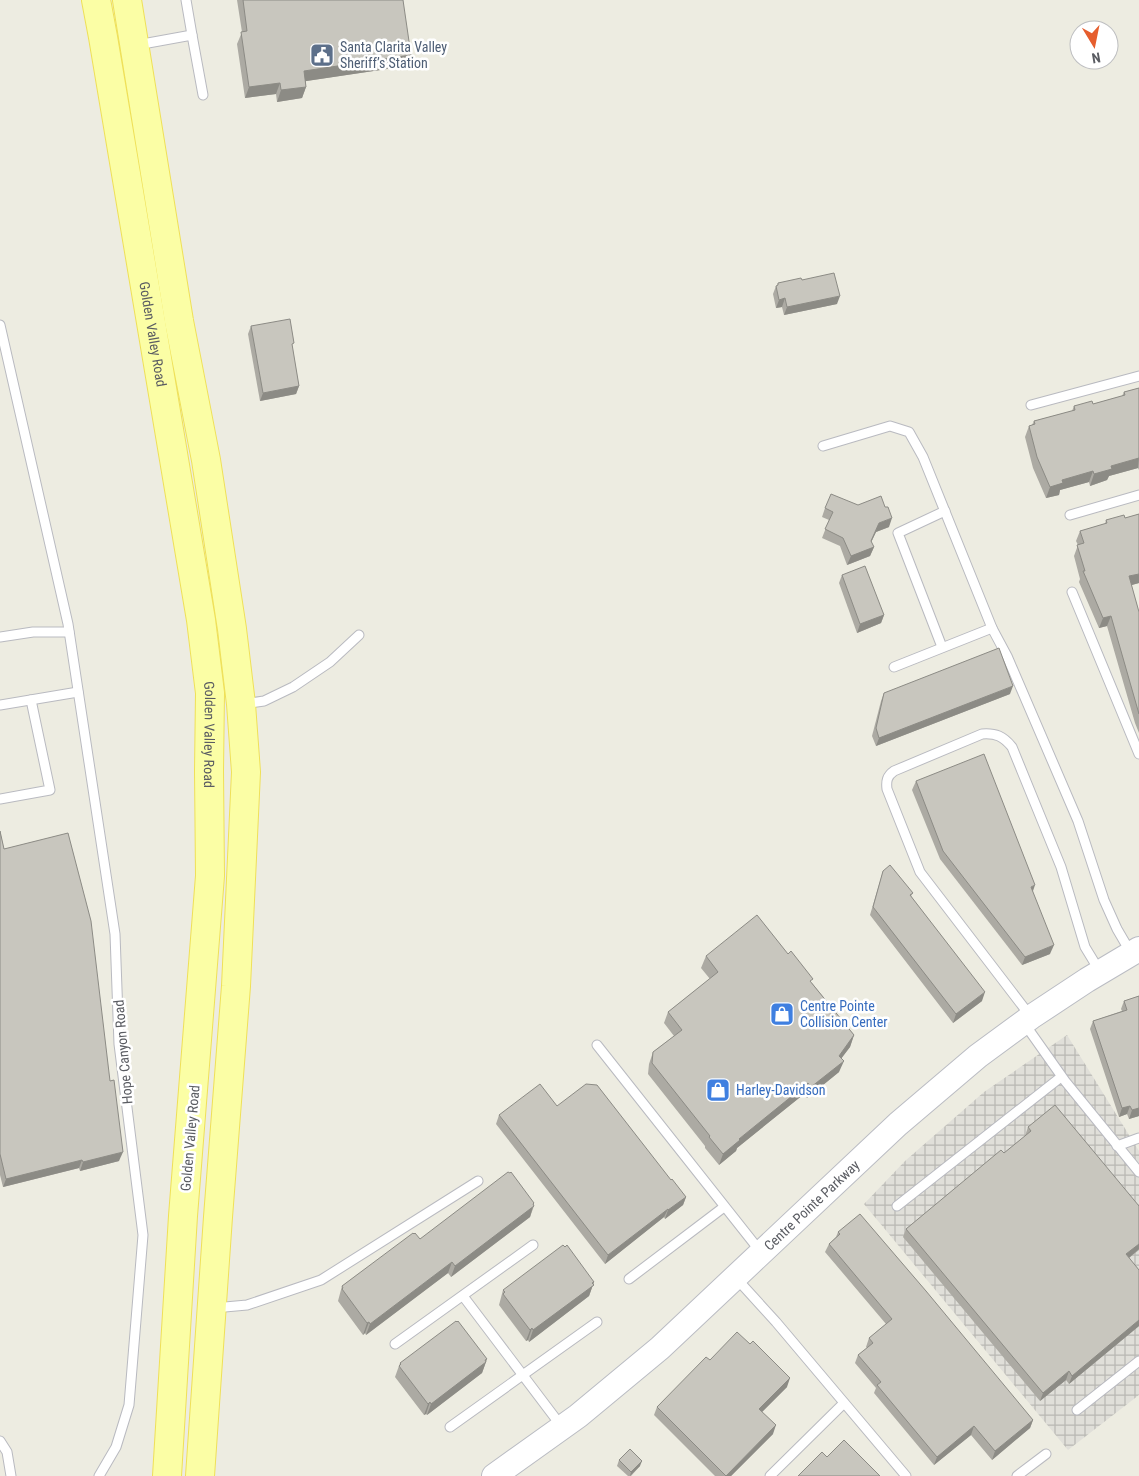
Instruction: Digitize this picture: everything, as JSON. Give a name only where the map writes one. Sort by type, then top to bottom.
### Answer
[{"type":"main road","name":"Golden Valley Road","points":[[96,0],[198,601],[210,692],[210,876],[182,1233],[167,1476]]},
{"type":"main road","name":"Golden Valley Road","points":[[127,0],[179,321],[206,460],[232,629],[241,704],[246,772],[236,976],[200,1476]]},
{"type":"street","name":"Centre Pointe Parkway","points":[[494,1476],[562,1427],[660,1348],[926,1098],[978,1056],[1028,1020],[1135,951]]},
{"type":"lane","points":[[186,0],[203,95]]},
{"type":"lane","points":[[134,45],[192,35]]},
{"type":"lane","name":"Hope Canyon Road","points":[[0,325],[68,628],[115,934],[119,1044],[143,1235],[129,1405],[116,1447],[99,1476]]},
{"type":"lane","points":[[1031,406],[1139,376]]},
{"type":"lane","points":[[823,446],[890,426],[909,432],[923,457],[992,628],[1007,656],[1078,821],[1104,900],[1117,928],[1135,951]]},
{"type":"lane","points":[[1070,515],[1139,495]]},
{"type":"lane","points":[[942,647],[898,533],[945,511]]},
{"type":"lane","points":[[1072,592],[1139,754]]},
{"type":"lane","points":[[0,637],[68,628]]},
{"type":"lane","points":[[894,667],[992,628]]},
{"type":"lane","points":[[241,704],[264,701],[293,687],[330,662],[359,635]]},
{"type":"lane","points":[[0,705],[78,692]]},
{"type":"lane","points":[[0,799],[50,790],[31,700]]},
{"type":"lane","points":[[1100,972],[1085,947],[1061,867],[1012,747],[1006,739],[1000,735],[982,734],[888,775],[887,789],[920,872],[1028,1020],[1061,1077],[1139,1172]]},
{"type":"lane","points":[[597,1045],[762,1254]]},
{"type":"lane","points":[[897,1206],[1061,1077]]},
{"type":"lane","points":[[1117,1146],[1139,1138]]},
{"type":"lane","points":[[212,1308],[247,1305],[321,1280],[478,1181]]},
{"type":"lane","points":[[629,1279],[724,1206]]},
{"type":"lane","points":[[395,1344],[533,1245]]},
{"type":"lane","points":[[735,1278],[776,1322],[906,1476]]},
{"type":"lane","points":[[463,1296],[562,1427]]},
{"type":"lane","points":[[450,1427],[597,1322]]},
{"type":"lane","points":[[1077,1410],[1139,1361]]},
{"type":"lane","points":[[770,1476],[844,1403]]},
{"type":"lane","points":[[0,1441],[7,1452],[11,1476]]},
{"type":"lane","points":[[1017,1476],[1046,1454]]},
{"type":"shaded area","points":[[1067,1035],[1139,1151],[1139,1395],[1068,1450],[864,1204],[905,1161],[984,1092]]},
{"type":"building","name":"Santa Clarita Valley Sheriff’s Station","points":[[243,0],[403,0],[411,55],[304,71],[306,87],[281,90],[280,83],[249,87],[241,32],[247,31]]},
{"type":"building","points":[[834,273],[840,296],[787,307],[785,298],[779,300],[776,286],[778,283]]},
{"type":"building","points":[[290,319],[299,386],[263,393],[251,326]]},
{"type":"building","points":[[1139,388],[1139,458],[1111,466],[1112,469],[1094,474],[1093,471],[1062,480],[1063,483],[1050,487],[1037,457],[1029,426],[1035,424],[1034,421],[1075,410],[1074,406],[1092,401],[1093,404],[1125,395],[1124,392]]},
{"type":"building","points":[[831,494],[858,505],[881,496],[892,518],[879,523],[871,541],[874,547],[851,556],[843,538],[825,529],[833,512],[825,508]]},
{"type":"building","points":[[1139,514],[1139,574],[1129,576],[1139,612],[1139,714],[1111,616],[1103,618],[1083,571],[1085,571],[1077,545],[1084,543],[1080,531],[1107,523],[1106,520],[1124,515],[1125,518]]},
{"type":"building","points":[[865,566],[884,615],[860,624],[842,575]]},
{"type":"building","points":[[999,648],[1013,686],[879,738],[876,728],[884,693]]},
{"type":"building","points":[[984,754],[1035,885],[1031,887],[1054,945],[1025,957],[943,851],[916,781]]},
{"type":"building","points":[[0,831],[4,849],[68,833],[91,921],[110,1081],[114,1080],[123,1152],[6,1179],[0,1154]]},
{"type":"building","points":[[890,865],[913,893],[910,895],[985,992],[956,1014],[873,907],[883,871]]},
{"type":"building","points":[[757,915],[788,954],[791,951],[813,979],[810,981],[854,1035],[839,1056],[844,1061],[811,1087],[808,1083],[723,1154],[652,1063],[653,1052],[682,1030],[668,1012],[718,972],[706,956]]},
{"type":"building","points":[[1139,996],[1139,1108],[1132,1110],[1130,1106],[1122,1108],[1093,1021],[1127,1010],[1124,1001]]},
{"type":"building","points":[[540,1084],[557,1106],[586,1084],[597,1085],[686,1197],[608,1255],[499,1115]]},
{"type":"building","points":[[1055,1105],[1139,1206],[1139,1244],[1126,1254],[1139,1270],[1139,1320],[1072,1376],[1069,1371],[1043,1393],[906,1229],[1001,1150],[1004,1153],[1031,1131],[1028,1127]]},
{"type":"building","points":[[508,1172],[511,1172],[534,1203],[534,1206],[455,1266],[452,1262],[370,1324],[369,1322],[367,1323],[342,1289],[342,1286],[413,1233],[420,1239]]},
{"type":"building","points":[[860,1214],[1033,1420],[995,1451],[974,1426],[937,1457],[877,1385],[881,1382],[858,1355],[873,1343],[869,1338],[892,1319],[829,1244],[840,1234],[838,1232]]},
{"type":"building","points":[[563,1245],[565,1247],[567,1245],[594,1282],[592,1283],[594,1285],[533,1330],[532,1328],[530,1330],[503,1294],[505,1292],[503,1290]]},
{"type":"building","points":[[458,1321],[487,1359],[485,1360],[486,1362],[431,1404],[430,1402],[428,1404],[399,1366],[400,1363]]},
{"type":"building","points":[[737,1332],[750,1344],[753,1341],[790,1378],[759,1409],[776,1425],[726,1476],[657,1407],[706,1357],[710,1360]]},
{"type":"building","points":[[844,1440],[880,1476],[798,1476],[822,1452],[827,1457]]},
{"type":"building","points":[[630,1449],[642,1461],[631,1472],[619,1460]]},
{"type":"place","name":"Santa Clarita Valley Sheriff’s Station","points":[[322,55]]},
{"type":"place","name":"Centre Pointe Collision Center","points":[[782,1014]]},
{"type":"place","name":"Harley-Davidson","points":[[718,1090]]}]
